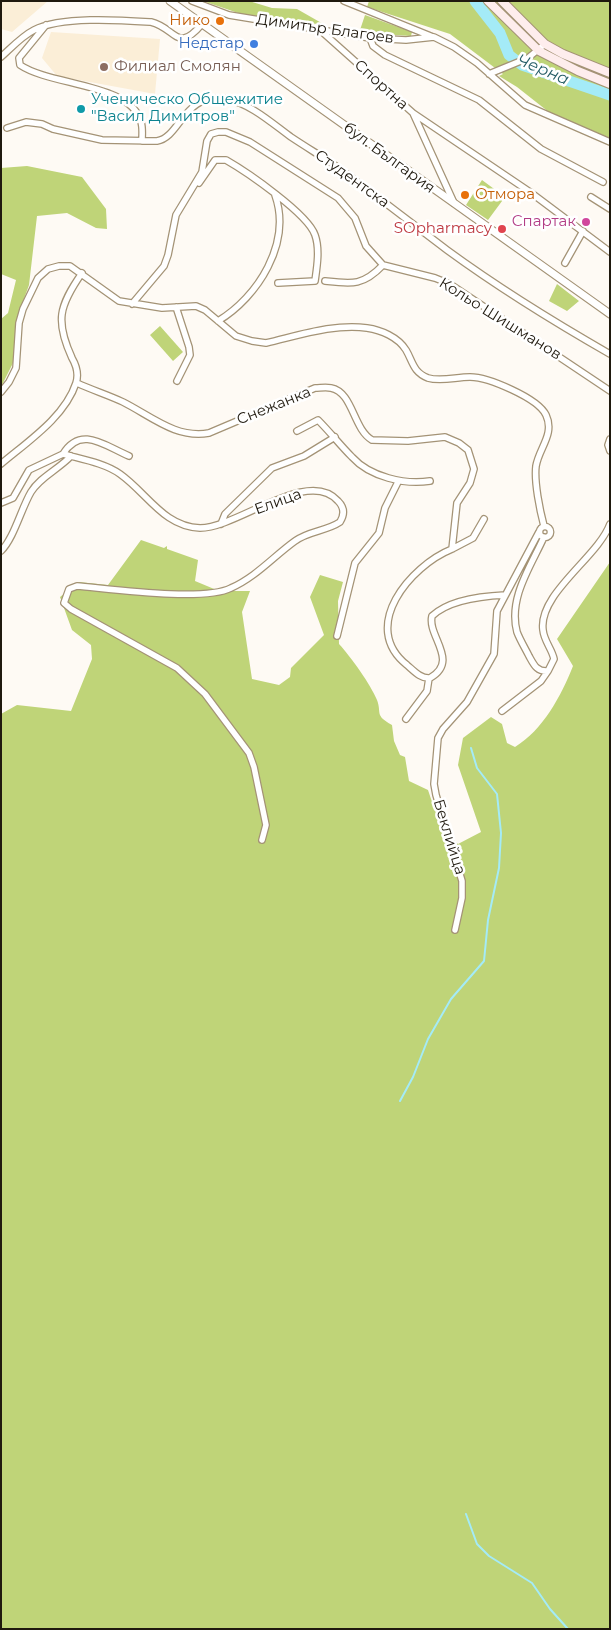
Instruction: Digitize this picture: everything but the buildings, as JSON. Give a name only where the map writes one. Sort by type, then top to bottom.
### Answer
[{"type":"main road","points":[[488,1],[539,51],[578,72],[610,84]]},
{"type":"main road","points":[[502,1],[545,44],[563,54],[610,73]]},
{"type":"street","name":"бул. България","points":[[170,1],[454,205],[610,314]]},
{"type":"street","name":"Димитър Благоев","points":[[192,1],[229,15],[370,38],[406,40],[434,37]]},
{"type":"street","points":[[344,1],[434,37],[454,47],[526,105],[610,142]]},
{"type":"street","points":[[1,57],[32,31],[47,24],[95,20],[151,22],[158,24],[175,37],[185,39],[191,36],[202,24]]},
{"type":"street","points":[[47,24],[19,58],[20,65],[52,79],[117,95],[136,113],[141,121],[142,141]]},
{"type":"street","name":"Спортна","points":[[319,29],[413,113],[454,205]]},
{"type":"street","points":[[370,38],[374,46],[385,55],[479,100],[541,149],[603,182]]},
{"type":"street","points":[[489,74],[528,58],[539,51],[545,44]]},
{"type":"street","name":"Студентска","points":[[7,128],[26,122],[42,124],[53,129],[102,140],[162,140],[171,134],[191,107],[208,100],[226,99],[245,106],[334,165],[449,251],[539,312],[610,354]]},
{"type":"street","points":[[413,113],[499,170],[610,252]]},
{"type":"street","points":[[194,188],[202,172],[207,141],[211,134],[226,132],[250,142],[338,198],[355,218],[366,246],[383,265],[374,275],[360,282],[325,281]]},
{"type":"street","points":[[132,304],[164,266],[176,215],[215,160],[221,158],[233,164],[297,211],[316,236],[318,260],[316,281],[278,283]]},
{"type":"street","points":[[218,321],[230,313],[257,287],[275,249],[279,215],[275,195]]},
{"type":"street","points":[[591,198],[610,209]]},
{"type":"street","points":[[565,263],[583,231]]},
{"type":"street","name":"Кольо Шишманов","points":[[383,265],[436,278],[450,284],[491,314],[564,358],[610,391]]},
{"type":"street","points":[[1,392],[16,368],[21,316],[38,278],[48,269],[70,266],[119,301],[162,308],[196,306],[236,336],[252,341],[266,343],[352,326],[369,328],[399,341],[406,350],[412,366],[421,375],[430,379],[443,380],[479,378],[526,398],[544,411],[548,422],[549,434],[536,466],[544,526],[550,531],[549,536],[544,537],[522,580],[516,624],[520,638],[536,669],[548,671]]},
{"type":"street","points":[[1,464],[46,426],[70,396],[77,383],[76,365],[61,329],[61,312],[82,273]]},
{"type":"street","points":[[176,307],[190,355],[177,381]]},
{"type":"street","name":"Снежанка","points":[[77,383],[138,409],[161,425],[199,434],[209,433],[315,388],[332,388],[346,399],[362,431],[372,440],[408,441],[444,437],[459,442],[468,450],[474,469],[470,483],[456,503],[452,550]]},
{"type":"street","points":[[297,431],[318,420],[353,459],[398,482],[430,481]]},
{"type":"street","points":[[222,524],[225,514],[272,468],[304,456],[335,437]]},
{"type":"street","points":[[1,503],[13,498],[29,470],[63,454],[68,446],[82,438],[92,440],[129,456]]},
{"type":"street","points":[[610,439],[608,445],[610,451]]},
{"type":"street","name":"Елица","points":[[63,454],[118,472],[135,485],[158,510],[181,524],[203,528],[222,524],[281,498],[308,491],[322,490],[332,495],[341,504],[344,513],[340,522],[335,526],[297,539],[251,576],[227,590],[208,594],[147,593],[77,586],[69,589],[64,603],[78,614],[177,668],[206,694],[249,753],[254,766],[266,825],[262,840]]},
{"type":"street","points":[[1,551],[32,491],[48,475],[60,468],[71,456]]},
{"type":"street","points":[[337,636],[346,594],[356,563],[379,533],[385,508],[398,482]]},
{"type":"street","points":[[429,678],[420,676],[401,660],[391,647],[386,627],[393,605],[411,579],[437,556],[473,538],[484,519]]},
{"type":"street","points":[[502,711],[540,681],[548,671],[554,659],[543,633],[544,615],[569,576],[602,541],[610,524]]},
{"type":"street","name":"Беклийца","points":[[455,930],[463,889],[435,790],[438,738],[443,729],[467,702],[494,654],[496,619],[505,595],[544,526]]},
{"type":"street","points":[[539,532],[544,537]]},
{"type":"street","points":[[406,718],[427,691],[429,678],[437,671],[444,654],[432,627],[432,616],[442,608],[487,596],[505,595]]},
{"type":"shaded area","points":[[1,1],[48,1],[12,32],[1,29]]},
{"type":"shaded area","name":"Филиал Смолян","points":[[51,32],[160,39],[155,94],[57,76],[42,58]]},
{"type":"green space","points":[[203,1],[249,1],[272,8],[297,9],[325,25],[241,14]]},
{"type":"green space","points":[[369,1],[610,1],[610,138],[550,113],[517,87],[499,76],[503,74],[450,34],[367,7]]},
{"type":"green space","points":[[365,15],[412,32],[411,36],[359,33]]},
{"type":"green space","points":[[27,166],[82,177],[106,209],[107,229],[96,228],[67,213],[37,216],[29,285],[17,318],[14,361],[1,387],[1,319],[8,313],[16,280],[1,274],[1,168]]},
{"type":"green space","points":[[482,180],[505,197],[488,220],[466,205]]},
{"type":"green space","points":[[557,284],[579,301],[567,311],[549,301]]},
{"type":"green space","points":[[160,326],[183,352],[173,361],[150,335]]},
{"type":"green space","points":[[141,540],[164,548],[167,546],[167,549],[198,560],[195,581],[219,591],[250,591],[242,612],[252,679],[279,685],[290,677],[291,668],[324,635],[310,597],[320,575],[343,582],[338,601],[339,644],[355,663],[370,687],[377,700],[381,716],[392,725],[394,741],[400,755],[405,757],[409,781],[428,790],[443,826],[458,844],[481,832],[458,765],[463,738],[491,717],[502,724],[507,743],[515,747],[525,740],[542,722],[557,700],[573,666],[557,639],[610,562],[610,1629],[1,1629],[1,714],[17,705],[71,711],[92,659],[91,645],[72,630],[60,597],[79,582],[108,585]]},
{"type":"waterway","name":"Черна","points":[[475,1],[500,33],[509,55],[522,65],[610,95]]},
{"type":"waterway","points":[[400,1101],[413,1077],[428,1039],[451,999],[484,961],[488,920],[499,868],[501,833],[497,794],[477,768],[471,748]]},
{"type":"waterway","points":[[466,1514],[477,1544],[489,1556],[532,1583],[550,1609],[568,1629]]},
{"type":"place","name":"Нико","points":[[220,21]]},
{"type":"place","name":"Недстар","points":[[254,44]]},
{"type":"place","name":"Филиал Смолян","points":[[104,67]]},
{"type":"place","name":"Ученическо Общежитие \"Васил Димитров\"","points":[[81,109]]},
{"type":"place","name":"Отмора","points":[[465,195]]},
{"type":"place","name":"Спартак","points":[[586,222]]},
{"type":"place","name":"SOpharmacy","points":[[502,229]]}]
